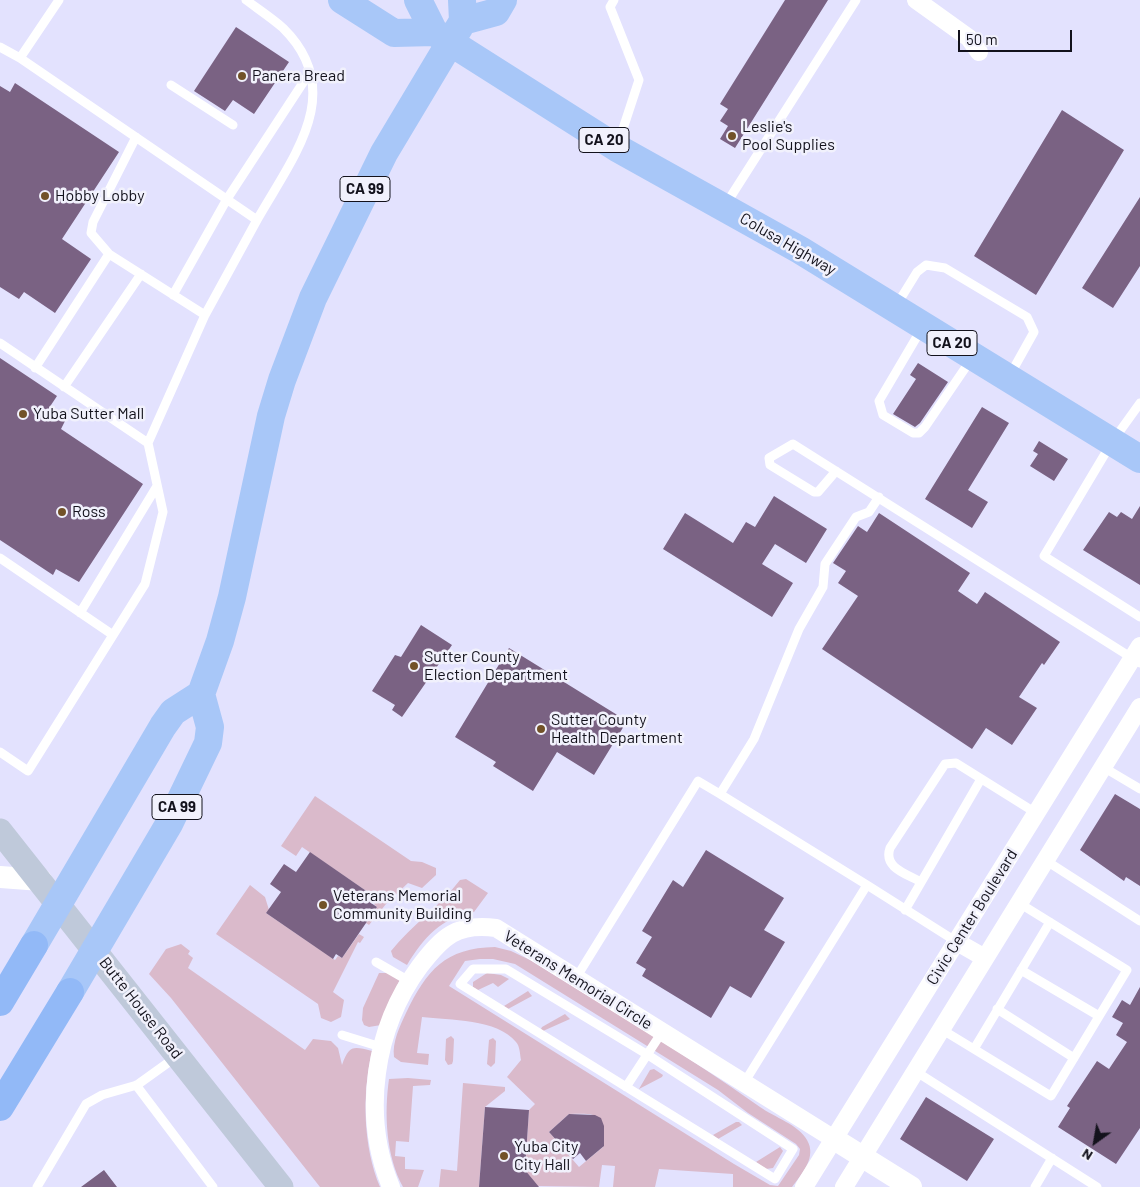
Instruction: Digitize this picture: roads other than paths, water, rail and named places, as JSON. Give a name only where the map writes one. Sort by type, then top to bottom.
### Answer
[{"type":"highway","points":[[342,0],[394,33],[452,24],[496,12],[503,0]]},
{"type":"highway","points":[[418,0],[452,24]]},
{"type":"highway","name":"Colusa Highway","points":[[452,24],[617,148],[724,207],[895,308],[1140,459]]},
{"type":"highway","name":"CA 99","points":[[0,1107],[169,824],[208,743],[210,727],[201,694],[220,641],[230,605],[271,416],[295,343],[331,259],[452,24]]},
{"type":"highway","name":"CA 99","points":[[0,1002],[163,726],[173,712],[201,694]]},
{"type":"main road","name":"Butte House Road","points":[[0,831],[178,1055],[271,1182]]},
{"type":"street","points":[[917,0],[969,38],[979,52]]},
{"type":"street","name":"Civic Center Boulevard","points":[[804,1187],[1036,813],[1138,656]]},
{"type":"street","name":"Civic Center Boulevard","points":[[844,1187],[1140,707]]},
{"type":"street","points":[[0,877],[40,880]]},
{"type":"street","name":"Veterans Memorial Circle","points":[[391,1187],[382,1167],[375,1122],[377,1068],[387,1026],[409,981],[429,955],[446,938],[466,926],[496,928],[834,1139]]},
{"type":"street","points":[[957,942],[985,958]]},
{"type":"street","points":[[834,1139],[911,1187]]},
{"type":"lane","points":[[20,58],[59,0]]},
{"type":"lane","points":[[0,752],[28,770],[145,584],[163,512],[148,443],[205,315],[306,132],[314,97],[310,72],[297,45],[282,28],[246,0]]},
{"type":"lane","points":[[614,0],[610,7],[640,80],[617,148]]},
{"type":"lane","points":[[724,207],[856,0]]},
{"type":"lane","points":[[0,47],[20,58],[257,220]]},
{"type":"lane","points":[[173,295],[227,199],[310,72]]},
{"type":"lane","points":[[171,85],[233,125]]},
{"type":"lane","points":[[136,137],[91,227],[91,234],[109,254],[205,315]]},
{"type":"lane","points":[[35,368],[109,254]]},
{"type":"lane","points":[[895,308],[917,272],[926,265],[945,268],[1027,317],[1034,332],[1008,378]]},
{"type":"lane","points":[[64,387],[140,274]]},
{"type":"lane","points":[[924,326],[879,402],[883,415],[913,433],[919,432],[925,427],[973,356]]},
{"type":"lane","points":[[0,343],[148,443]]},
{"type":"lane","points":[[1140,403],[1112,442],[1044,556],[1140,617]]},
{"type":"lane","points":[[836,470],[818,492],[814,492],[770,465],[769,458],[793,444],[836,470],[879,498],[1138,656]]},
{"type":"lane","points":[[80,613],[157,486]]},
{"type":"lane","points":[[720,794],[754,739],[799,629],[823,587],[825,564],[856,518],[870,512],[879,498]]},
{"type":"lane","points":[[0,558],[113,635]]},
{"type":"lane","points":[[921,882],[890,863],[888,855],[890,848],[942,766],[953,762],[1036,813]]},
{"type":"lane","points":[[1103,767],[1140,790]]},
{"type":"lane","points":[[905,910],[981,779]]},
{"type":"lane","points":[[576,978],[698,781],[957,942]]},
{"type":"lane","points":[[1045,860],[1140,920]]},
{"type":"lane","points":[[744,1083],[866,885]]},
{"type":"lane","points":[[941,1029],[1051,1096],[1127,970],[1019,903]]},
{"type":"lane","points":[[974,1049],[1050,922]]},
{"type":"lane","points":[[376,962],[409,981]]},
{"type":"lane","points":[[473,969],[506,969],[648,1055],[793,1149],[775,1179],[460,984],[473,969]]},
{"type":"lane","points":[[1021,970],[1099,1016]]},
{"type":"lane","points":[[998,1010],[1074,1058]]},
{"type":"lane","points":[[626,1087],[662,1032]]},
{"type":"lane","points":[[342,1035],[381,1047]]},
{"type":"lane","points":[[37,1187],[86,1104],[102,1095],[136,1085],[178,1055]]},
{"type":"lane","points":[[916,1071],[1097,1187]]},
{"type":"lane","points":[[136,1085],[213,1187]]},
{"type":"lane","points":[[1035,1187],[1052,1158]]},
{"type":"place","name":"Panera Bread","points":[[242,76]]},
{"type":"place","name":"Leslie's Pool Supplies","points":[[732,136]]},
{"type":"place","name":"Hobby Lobby","points":[[45,196]]},
{"type":"place","name":"Yuba Sutter Mall","points":[[23,414]]},
{"type":"place","name":"Ross","points":[[62,512]]},
{"type":"place","name":"Sutter County Election Department","points":[[414,666]]},
{"type":"place","name":"Sutter County Health Department","points":[[541,729]]},
{"type":"place","name":"Veterans Memorial Community Building","points":[[323,905]]},
{"type":"place","name":"Yuba City City Hall","points":[[504,1156]]}]
